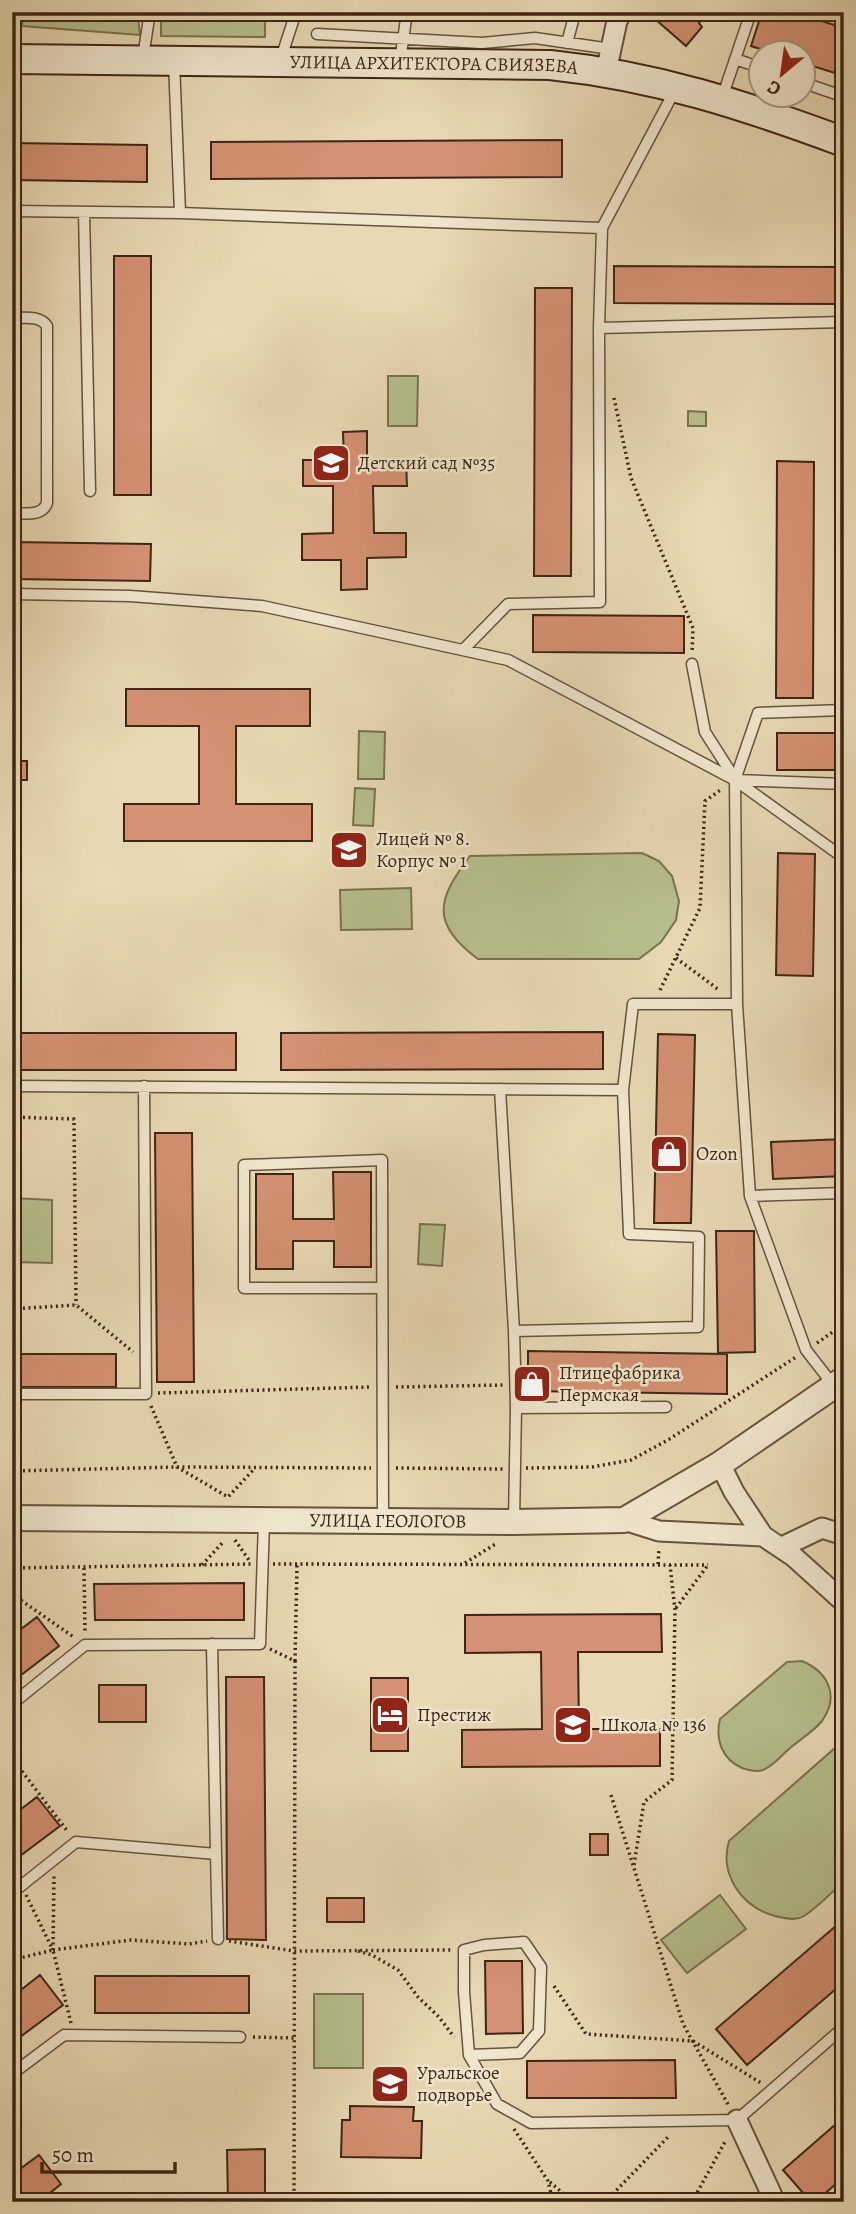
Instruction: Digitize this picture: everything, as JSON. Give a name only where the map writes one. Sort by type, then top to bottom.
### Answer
[{"type":"main road","name":"УЛИЦА АРХИТЕКТОРА СВИЯЗЕВА","points":[[12,59],[280,62],[402,50],[550,65],[609,61],[844,142]]},
{"type":"street","points":[[609,61],[617,21],[622,12]]},
{"type":"street","points":[[624,1520],[720,1464],[747,1443],[840,1388]]},
{"type":"street","points":[[720,1464],[734,1492],[763,1536],[782,1547],[844,1602]]},
{"type":"street","name":"УЛИЦА ГЕОЛОГОВ","points":[[12,1518],[383,1521],[508,1531],[624,1520],[659,1531],[763,1536]]},
{"type":"street","points":[[782,1547],[822,1528],[844,1535]]},
{"type":"street","points":[[737,2120],[775,2202]]},
{"type":"lane","points":[[142,61],[150,12]]},
{"type":"lane","points":[[280,62],[296,12]]},
{"type":"lane","points":[[402,50],[407,12]]},
{"type":"lane","points":[[541,12],[575,14],[567,43]]},
{"type":"lane","points":[[722,98],[751,12]]},
{"type":"lane","points":[[317,34],[402,50],[535,38],[567,43],[609,61]]},
{"type":"lane","points":[[735,59],[748,64]]},
{"type":"lane","points":[[174,62],[180,213]]},
{"type":"lane","points":[[463,650],[508,604],[600,602],[599,328],[602,228],[677,86]]},
{"type":"lane","points":[[818,88],[842,96],[844,89]]},
{"type":"lane","points":[[12,211],[180,213],[602,228]]},
{"type":"lane","points":[[85,212],[90,491]]},
{"type":"lane","points":[[12,318],[36,318],[44,321],[47,326],[47,503],[45,509],[39,513],[12,513]]},
{"type":"lane","points":[[599,328],[844,322]]},
{"type":"lane","points":[[12,594],[130,596],[262,606],[508,660],[735,780],[844,858]]},
{"type":"lane","points":[[692,664],[705,732],[735,780]]},
{"type":"lane","points":[[840,1388],[806,1350],[750,1196],[737,1003],[735,780],[758,713],[844,710]]},
{"type":"lane","points":[[735,780],[844,783]]},
{"type":"lane","points":[[514,1331],[698,1327],[699,1237],[629,1234],[623,1090],[633,1004],[737,1003]]},
{"type":"lane","points":[[12,1086],[623,1090]]},
{"type":"lane","points":[[12,1394],[146,1394],[144,1086]]},
{"type":"lane","points":[[500,1089],[516,1408],[508,1531]]},
{"type":"lane","points":[[382,1288],[244,1288],[244,1165],[382,1160],[383,1521]]},
{"type":"lane","points":[[750,1196],[844,1193]]},
{"type":"lane","points":[[516,1408],[666,1407]]},
{"type":"lane","points":[[12,1704],[85,1645],[260,1644],[257,1564],[264,1520]]},
{"type":"lane","points":[[212,1644],[218,1939]]},
{"type":"lane","points":[[12,1893],[76,1842],[216,1854]]},
{"type":"lane","points":[[468,2055],[520,2053],[539,2031],[541,1967],[524,1942],[484,1945],[464,1950],[464,1992],[468,2055],[497,2104],[531,2123],[737,2120],[844,2027]]},
{"type":"lane","points":[[12,2074],[64,2035],[240,2037]]},
{"type":"lane","points":[[838,2202],[844,2197]]},
{"type":"path","points":[[614,396],[631,478],[693,628],[692,664]]},
{"type":"path","points":[[653,1004],[700,908],[705,801],[735,780]]},
{"type":"path","points":[[676,958],[737,1003]]},
{"type":"path","points":[[12,1117],[74,1119],[76,1305]]},
{"type":"path","points":[[12,1309],[76,1305],[145,1362]]},
{"type":"path","points":[[12,1471],[177,1467],[592,1467],[631,1460],[668,1440],[844,1324]]},
{"type":"path","points":[[256,1468],[228,1497],[177,1467],[146,1394],[215,1390],[514,1385]]},
{"type":"path","points":[[466,1563],[508,1531]]},
{"type":"path","points":[[202,1565],[231,1534],[257,1564]]},
{"type":"path","points":[[658,1565],[659,1542]]},
{"type":"path","points":[[12,1568],[466,1563],[708,1565],[675,1610]]},
{"type":"path","points":[[633,1867],[645,1802],[672,1780],[675,1610],[670,1565]]},
{"type":"path","points":[[294,2202],[295,1661],[298,1566]]},
{"type":"path","points":[[84,1568],[85,1645]]},
{"type":"path","points":[[12,1594],[85,1645]]},
{"type":"path","points":[[260,1644],[295,1661]]},
{"type":"path","points":[[12,1758],[76,1842]]},
{"type":"path","points":[[611,1795],[683,2024],[737,2120],[692,2202]]},
{"type":"path","points":[[53,1950],[54,1860]]},
{"type":"path","points":[[22,1885],[53,1950],[74,2035]]},
{"type":"path","points":[[12,1960],[53,1950],[131,1940],[189,1944],[218,1939],[294,1951],[464,1950]]},
{"type":"path","points":[[353,1950],[372,1955],[398,1970],[468,2055]]},
{"type":"path","points":[[541,1967],[586,2034],[693,2041],[772,2090]]},
{"type":"path","points":[[240,2037],[295,2038]]},
{"type":"path","points":[[497,2104],[548,2181],[573,2202]]},
{"type":"path","points":[[605,2202],[684,2121]]},
{"type":"path","points":[[548,2181],[553,2202]]},
{"type":"green space","points":[[23,12],[79,12],[138,19],[140,35],[22,26]]},
{"type":"green space","points":[[265,12],[265,37],[161,36],[161,19],[184,14]]},
{"type":"green space","points":[[388,376],[418,376],[417,426],[388,426]]},
{"type":"green space","points":[[688,411],[706,412],[706,426],[688,426]]},
{"type":"green space","points":[[359,731],[385,732],[384,779],[358,779]]},
{"type":"green space","points":[[355,788],[375,789],[373,826],[353,825]]},
{"type":"green space","points":[[642,853],[659,861],[672,876],[679,901],[676,920],[661,942],[639,959],[478,959],[452,934],[446,922],[445,898],[470,856]]},
{"type":"green space","points":[[411,888],[412,929],[341,930],[340,890]]},
{"type":"green space","points":[[12,1198],[52,1200],[52,1263],[12,1262]]},
{"type":"green space","points":[[420,1224],[445,1225],[442,1266],[418,1264]]},
{"type":"green space","points":[[802,1661],[819,1671],[828,1686],[830,1703],[822,1721],[773,1764],[761,1771],[742,1768],[729,1760],[719,1741],[720,1719],[787,1662]]},
{"type":"green space","points":[[844,1740],[844,1881],[812,1911],[799,1918],[785,1918],[763,1912],[743,1897],[730,1877],[727,1866],[729,1841]]},
{"type":"green space","points":[[720,1895],[746,1929],[687,1973],[661,1940]]},
{"type":"green space","points":[[314,1994],[363,1994],[363,2068],[314,2068]]},
{"type":"building","points":[[647,12],[708,12],[699,23],[702,27],[686,46]]},
{"type":"building","points":[[762,12],[793,12],[844,28],[844,47],[835,73],[818,68],[818,38],[754,38]]},
{"type":"building","points":[[562,140],[562,177],[211,179],[211,142]]},
{"type":"building","points":[[12,143],[147,145],[147,182],[12,180]]},
{"type":"building","points":[[114,256],[151,256],[151,495],[114,495]]},
{"type":"building","points":[[614,266],[844,267],[844,304],[614,303]]},
{"type":"building","points":[[535,288],[572,288],[571,576],[534,576]]},
{"type":"building","points":[[367,431],[367,460],[406,460],[407,486],[373,486],[374,533],[406,533],[406,557],[367,558],[367,589],[341,590],[341,560],[302,560],[302,534],[333,533],[333,486],[303,486],[303,460],[344,460],[343,432]]},
{"type":"building","points":[[777,461],[814,462],[813,698],[776,698]]},
{"type":"building","points":[[12,542],[151,544],[150,581],[12,579]]},
{"type":"building","points":[[533,615],[684,616],[684,653],[533,652]]},
{"type":"building","points":[[126,689],[310,689],[310,726],[236,726],[236,804],[312,804],[312,841],[124,841],[124,804],[199,804],[199,726],[126,726]]},
{"type":"building","points":[[777,733],[844,733],[844,770],[777,770]]},
{"type":"building","points":[[12,761],[27,761],[27,780],[12,780]]},
{"type":"building","points":[[778,853],[815,854],[813,976],[776,975]]},
{"type":"building","points":[[603,1032],[603,1069],[281,1070],[281,1033]]},
{"type":"building","points":[[12,1033],[236,1033],[236,1070],[12,1070]]},
{"type":"building","points":[[658,1034],[695,1035],[691,1223],[654,1223]]},
{"type":"building","points":[[155,1133],[192,1133],[194,1382],[157,1382]]},
{"type":"building","points":[[844,1139],[844,1176],[773,1179],[771,1142]]},
{"type":"building","points":[[333,1172],[371,1172],[371,1267],[334,1267],[334,1241],[293,1241],[293,1269],[256,1269],[256,1174],[293,1174],[293,1219],[334,1219]]},
{"type":"building","points":[[716,1231],[754,1231],[755,1352],[718,1353]]},
{"type":"building","points":[[528,1351],[727,1354],[727,1394],[528,1391]]},
{"type":"building","points":[[12,1354],[116,1354],[116,1387],[12,1387]]},
{"type":"building","points":[[244,1583],[244,1620],[95,1620],[94,1584]]},
{"type":"building","points":[[661,1614],[662,1652],[578,1652],[579,1729],[660,1729],[660,1766],[462,1767],[462,1730],[542,1729],[541,1652],[465,1653],[465,1615]]},
{"type":"building","points":[[37,1617],[59,1646],[12,1682],[12,1636]]},
{"type":"building","points":[[226,1677],[264,1677],[266,1940],[227,1939]]},
{"type":"building","name":"Престиж","points":[[371,1678],[408,1678],[408,1751],[371,1751]]},
{"type":"building","points":[[99,1685],[146,1685],[146,1722],[99,1722]]},
{"type":"building","points":[[37,1797],[60,1826],[12,1862],[12,1816]]},
{"type":"building","points":[[590,1834],[608,1834],[608,1855],[590,1855]]},
{"type":"building","points":[[327,1898],[364,1898],[364,1922],[327,1922]]},
{"type":"building","points":[[844,1919],[844,1982],[747,2065],[716,2029]]},
{"type":"building","points":[[485,1961],[522,1961],[523,2033],[486,2034]]},
{"type":"building","points":[[40,1975],[63,2005],[12,2043],[12,1997]]},
{"type":"building","points":[[95,1976],[249,1976],[249,2013],[95,2013]]},
{"type":"building","points":[[675,2060],[676,2098],[527,2098],[527,2061]]},
{"type":"building","points":[[350,2106],[414,2107],[413,2121],[422,2121],[421,2158],[341,2157],[342,2120],[350,2120]]},
{"type":"building","points":[[844,2117],[844,2177],[815,2202],[811,2202],[783,2170]]},
{"type":"building","points":[[265,2149],[265,2202],[228,2202],[227,2150]]},
{"type":"building","points":[[39,2155],[61,2184],[39,2202],[12,2202],[12,2175]]},
{"type":"place","name":"Детский сад №35","points":[[331,463]]},
{"type":"place","name":"Лицей № 8. Корпус № 1","points":[[349,850]]},
{"type":"place","name":"Ozon","points":[[669,1154]]},
{"type":"place","name":"Птицефабрика Пермская","points":[[532,1384]]},
{"type":"place","name":"Престиж","points":[[390,1715]]},
{"type":"place","name":"Школа № 136","points":[[573,1725]]},
{"type":"place","name":"Уральское подворье","points":[[390,2084]]}]
